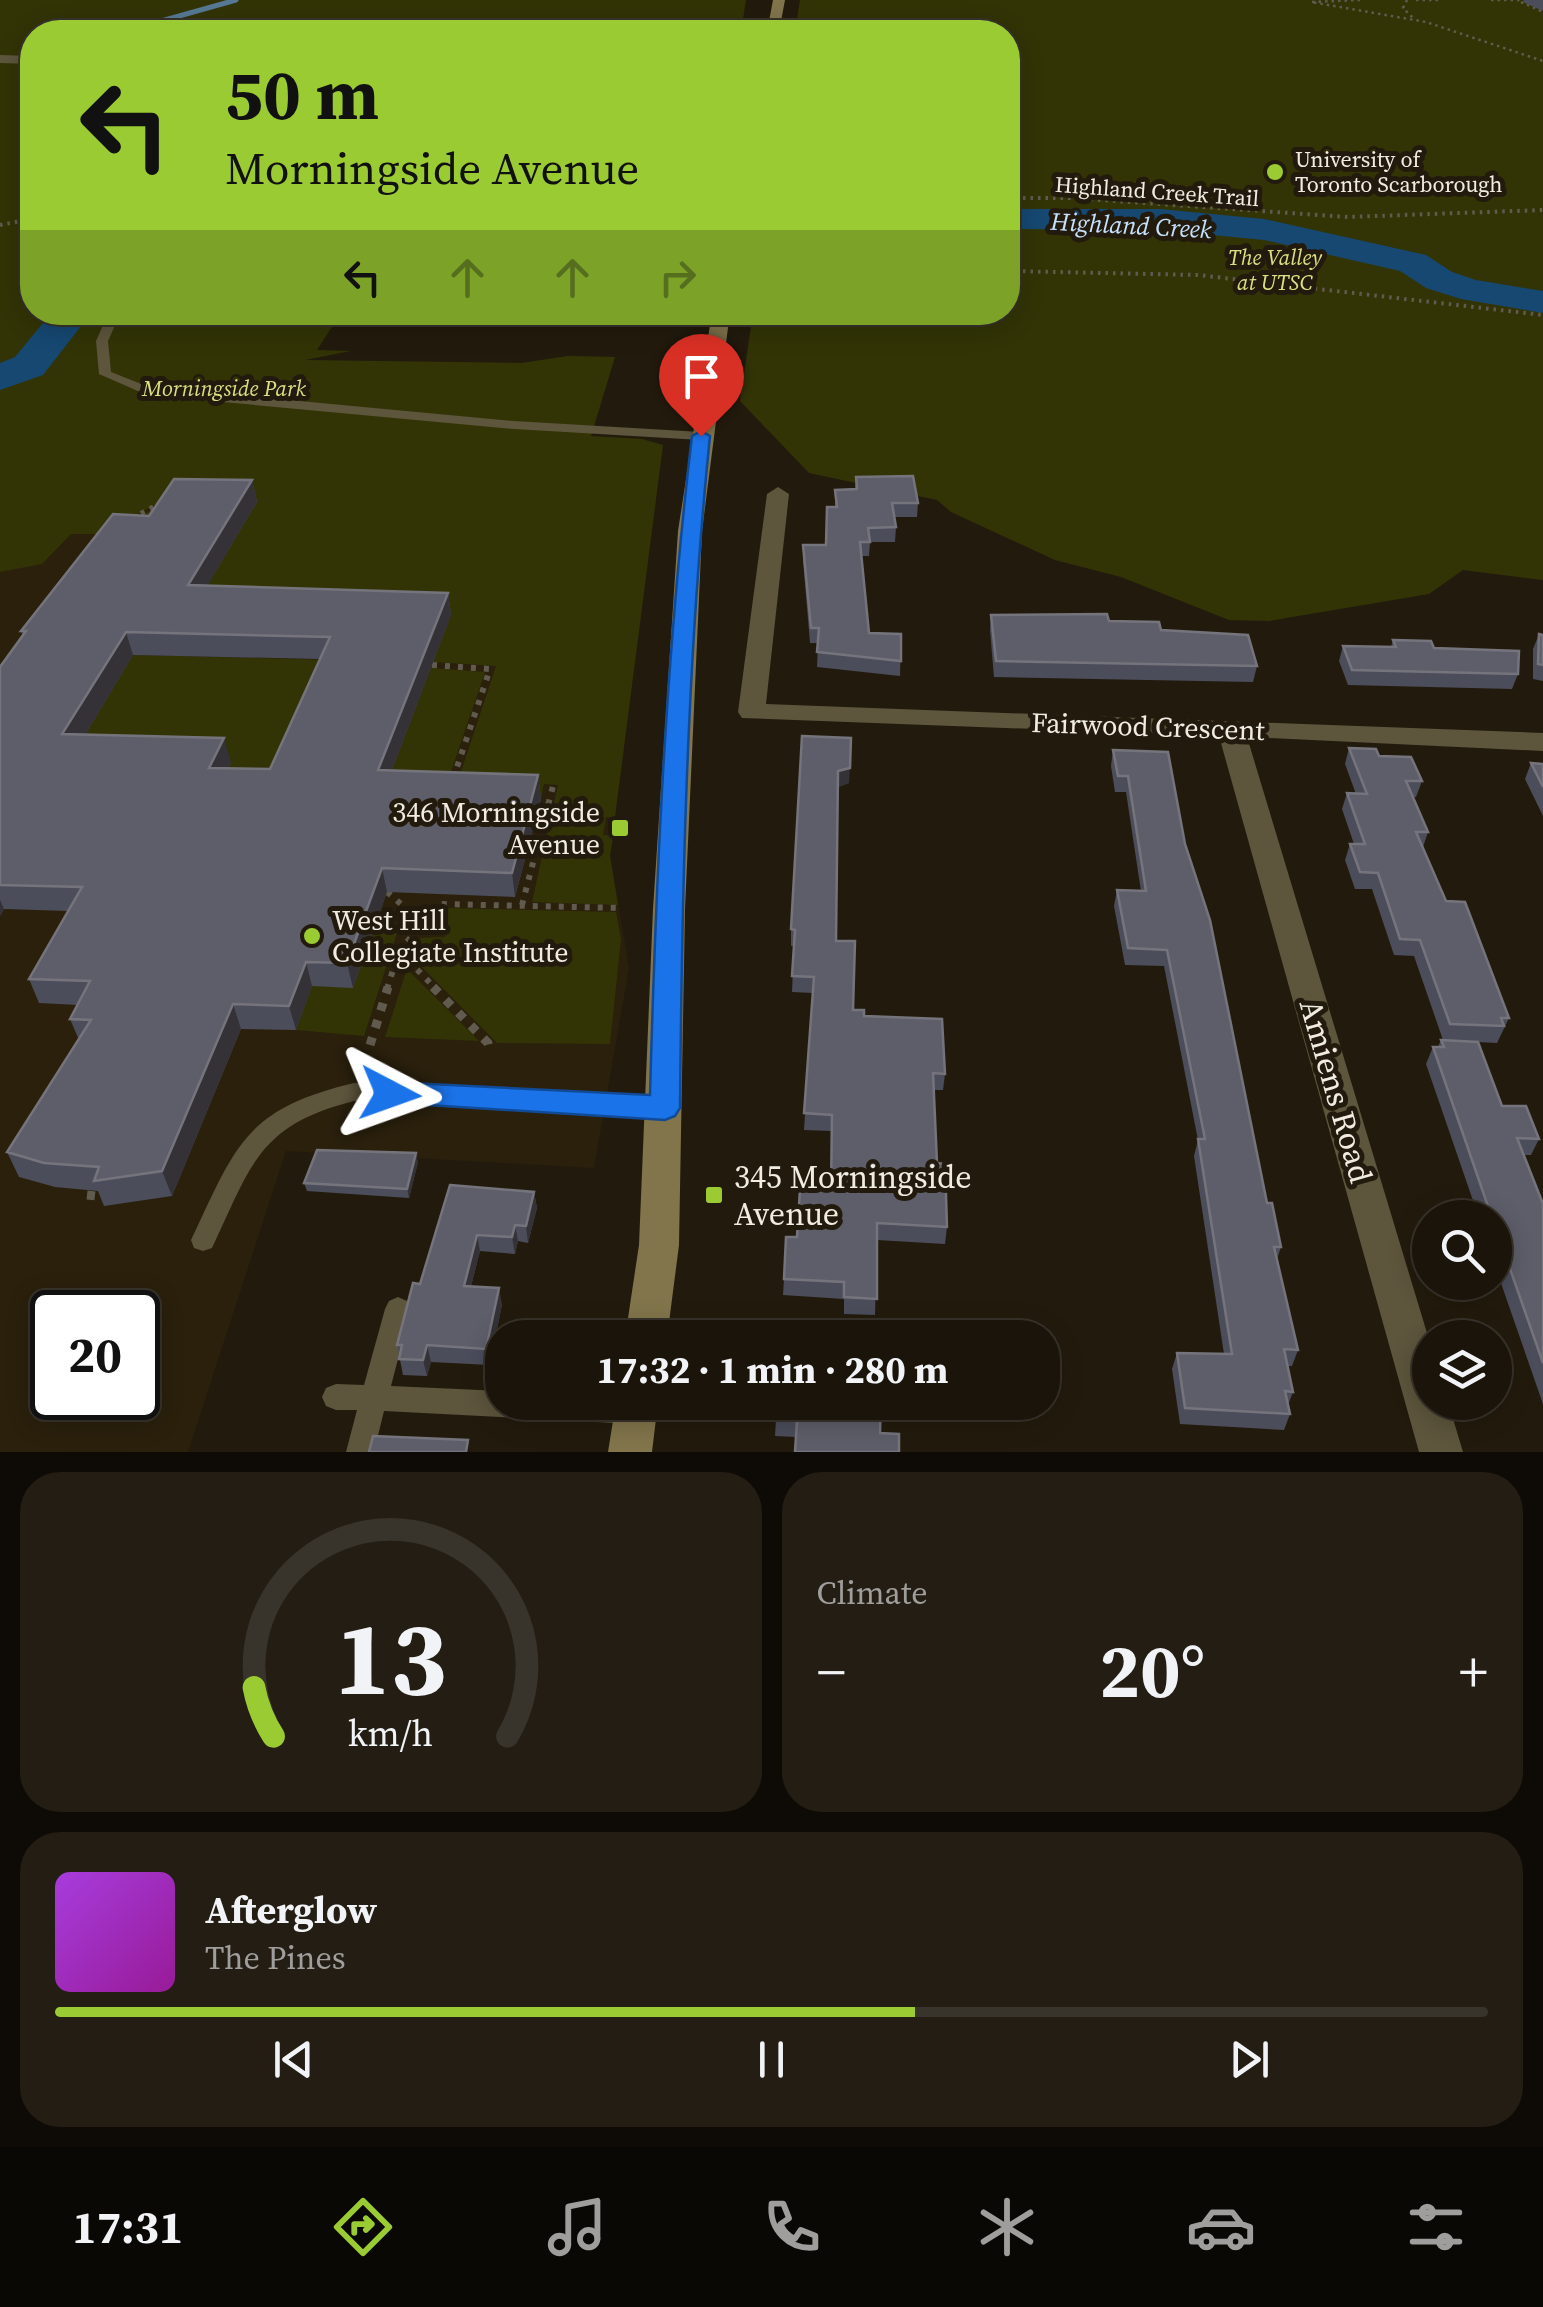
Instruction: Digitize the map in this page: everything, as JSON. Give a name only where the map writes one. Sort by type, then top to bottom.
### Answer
[{"type":"main road","points":[[649,1320],[659,1245],[668,908],[690,531],[719,325]]},
{"type":"street","name":"Fairwood Crescent","points":[[778,494],[752,712],[1543,742]]},
{"type":"street","name":"Amiens Road","points":[[1230,730],[1441,1452]]},
{"type":"lane","points":[[109,325],[102,341],[105,374],[147,390],[438,419],[704,422]]},
{"type":"lane","points":[[204,1240],[246,1150],[270,1124],[326,1097],[354,1092],[665,1108]]},
{"type":"lane","points":[[360,1452],[398,1309]]},
{"type":"lane","points":[[336,1396],[634,1422]]},
{"type":"path","points":[[1360,0],[1311,2],[1416,21],[1543,61]]},
{"type":"path","points":[[1416,21],[1403,8],[1413,0],[1440,0]]},
{"type":"path","points":[[1491,0],[1522,0],[1543,12]]},
{"type":"path","name":"Highland Creek Trail","points":[[1020,198],[1348,217],[1543,210]]},
{"type":"path","points":[[1020,271],[1150,272],[1259,281],[1445,310],[1543,315]]},
{"type":"path","points":[[116,526],[174,496]]},
{"type":"path","points":[[432,665],[490,670],[448,795]]},
{"type":"path","points":[[522,905],[554,786]]},
{"type":"path","points":[[387,892],[422,924]]},
{"type":"path","points":[[370,1045],[399,951],[440,904],[624,908]]},
{"type":"path","points":[[399,951],[488,1043],[490,1052]]},
{"type":"shaded area","name":"West Hill Collegiate Institute","points":[[659,462],[610,856],[629,968],[594,1168],[286,1151],[188,1452],[0,1452],[0,482]]},
{"type":"green space","name":"Morningside Park","points":[[0,0],[746,0],[743,20],[20,20],[20,325],[333,325],[317,350],[351,351],[305,360],[521,363],[568,356],[615,357],[591,436],[642,439],[663,445],[615,817],[606,817],[603,835],[613,836],[610,856],[618,905],[532,902],[558,785],[544,784],[541,799],[453,796],[496,666],[433,662],[451,615],[194,608],[155,537],[119,527],[180,495],[173,494],[105,534],[71,534],[42,564],[0,572]]},
{"type":"green space","name":"The Valley at UTSC","points":[[800,0],[1521,0],[1543,10],[1543,580],[1463,570],[1429,594],[1269,621],[1229,620],[1121,577],[1055,560],[951,512],[937,500],[809,473],[740,401],[751,325],[1020,325],[1020,20],[797,20]]},
{"type":"green space","points":[[133,655],[334,660],[276,793],[216,792],[230,762],[71,758]]},
{"type":"green space","points":[[431,668],[485,672],[443,795],[359,857]]},
{"type":"green space","points":[[443,908],[616,912],[621,939],[610,1044],[497,1043],[412,957],[417,938],[445,937],[447,924],[439,923]]},
{"type":"green space","points":[[372,929],[397,933],[364,1036],[296,1030],[312,986]]},
{"type":"green space","points":[[407,969],[479,1041],[385,1037]]},
{"type":"building","points":[[913,476],[918,503],[892,503],[896,527],[868,528],[870,542],[860,542],[869,633],[901,634],[901,661],[817,652],[819,628],[811,628],[803,545],[826,545],[827,507],[837,507],[835,490],[857,489],[856,477]]},
{"type":"building","points":[[174,479],[252,480],[188,585],[448,593],[378,770],[538,775],[512,873],[382,868],[347,963],[306,962],[289,1006],[233,1004],[162,1171],[94,1181],[99,1167],[44,1163],[7,1152],[91,1020],[70,1019],[90,981],[29,979],[82,887],[0,885],[0,667],[26,631],[21,631],[113,514],[149,516]],"holes":[[[126,632],[330,637],[270,769],[209,768],[224,738],[62,734]]]},
{"type":"building","points":[[1107,614],[1109,621],[1159,622],[1161,630],[1248,635],[1257,666],[996,661],[991,615]]},
{"type":"building","points":[[1539,634],[1543,635],[1543,665],[1538,664]]},
{"type":"building","points":[[1393,640],[1431,641],[1434,648],[1519,651],[1518,674],[1352,670],[1343,646],[1396,647]]},
{"type":"building","points":[[802,736],[851,738],[850,768],[838,771],[836,941],[855,941],[853,1010],[864,1010],[864,1016],[942,1019],[945,1074],[933,1073],[937,1163],[945,1164],[947,1227],[877,1223],[877,1299],[844,1297],[844,1282],[784,1279],[786,1237],[797,1237],[800,1189],[831,1190],[832,1115],[804,1113],[814,977],[792,976]]},
{"type":"building","points":[[1349,748],[1376,749],[1379,756],[1411,757],[1422,781],[1406,781],[1428,832],[1416,832],[1446,901],[1465,902],[1509,1018],[1501,1018],[1504,1026],[1450,1024],[1420,940],[1400,939],[1378,873],[1360,872],[1350,844],[1365,844],[1347,793],[1367,794]]},
{"type":"building","points":[[1113,750],[1168,752],[1185,844],[1210,920],[1267,1203],[1272,1203],[1281,1247],[1274,1247],[1298,1350],[1284,1349],[1293,1392],[1285,1391],[1290,1414],[1185,1408],[1177,1353],[1232,1354],[1198,1139],[1205,1139],[1167,950],[1128,948],[1117,890],[1146,891],[1128,776],[1118,776]]},
{"type":"building","points":[[1531,763],[1543,764],[1543,787]]},
{"type":"building","points":[[1441,1040],[1478,1042],[1502,1106],[1526,1106],[1539,1139],[1517,1138],[1543,1204],[1543,1363],[1512,1275],[1512,1200],[1486,1200],[1433,1047],[1444,1047]]},
{"type":"building","points":[[317,1150],[416,1153],[407,1189],[304,1183]]},
{"type":"building","points":[[450,1185],[534,1192],[526,1226],[515,1225],[512,1237],[477,1235],[464,1286],[499,1288],[492,1320],[485,1320],[485,1349],[427,1345],[423,1360],[399,1359],[402,1345],[397,1345],[413,1283],[420,1284]]},
{"type":"building","points":[[775,1420],[880,1420],[880,1433],[899,1434],[899,1452],[795,1452],[797,1421]]},
{"type":"building","points":[[373,1436],[468,1440],[466,1452],[369,1452]]},
{"type":"waterway","points":[[165,20],[236,0]]},
{"type":"waterway","name":"Highland Creek","points":[[1020,219],[1160,219],[1264,229],[1413,263],[1439,280],[1474,291],[1543,302]]},
{"type":"waterway","name":"Highland Creek","points":[[0,378],[29,366],[62,325]]},
{"type":"place","name":"University of Toronto Scarborough","points":[[1275,172]]},
{"type":"place","name":"346 Morningside Avenue","points":[[620,828]]},
{"type":"place","name":"West Hill Collegiate Institute","points":[[312,936]]},
{"type":"place","name":"345 Morningside Avenue","points":[[714,1195]]},
{"type":"route","points":[[390,1094],[665,1108],[668,908],[690,531],[701,436]]}]
